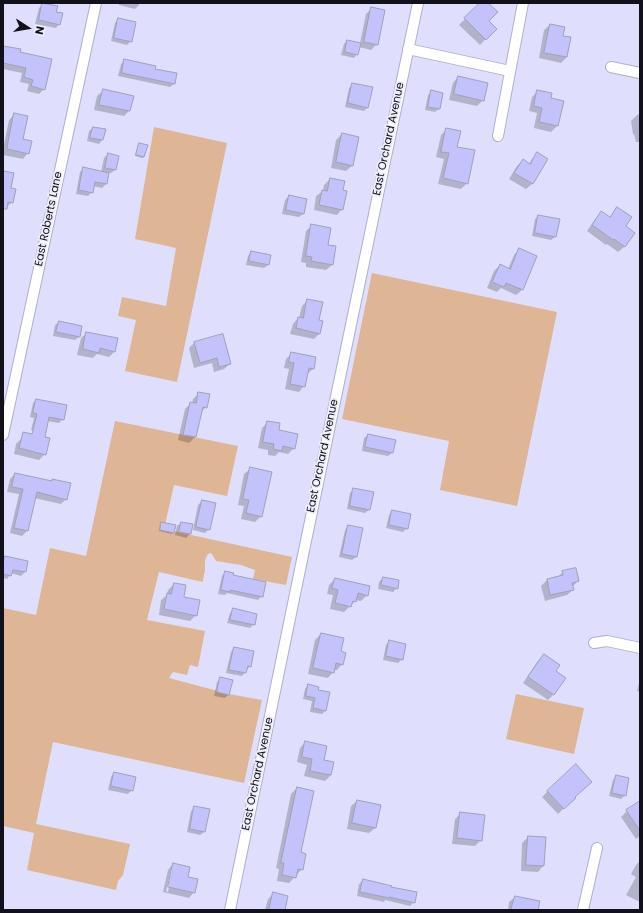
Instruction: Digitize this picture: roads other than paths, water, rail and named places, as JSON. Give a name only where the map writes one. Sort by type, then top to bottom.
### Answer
[{"type":"street","name":"East Roberts Lane","points":[[3,435],[96,3]]},
{"type":"street","name":"East Orchard Avenue","points":[[230,910],[418,3]]},
{"type":"street","points":[[498,136],[523,3]]},
{"type":"street","points":[[408,49],[510,71]]},
{"type":"street","points":[[611,67],[640,73]]},
{"type":"street","points":[[594,643],[607,641],[640,648]]},
{"type":"street","points":[[583,910],[597,848]]}]
